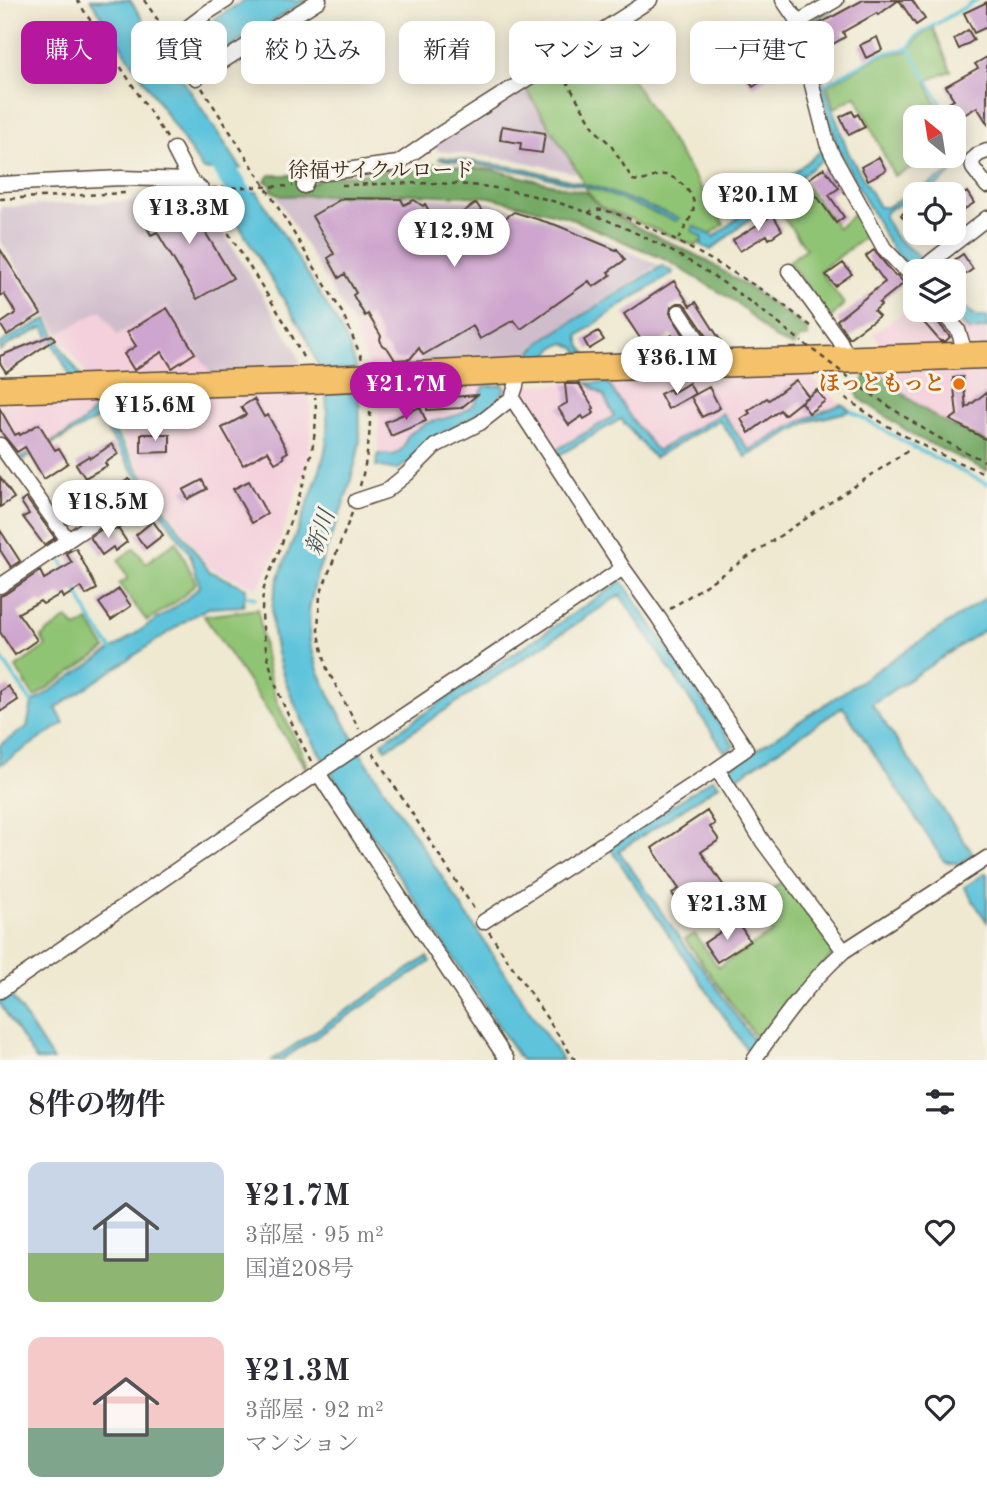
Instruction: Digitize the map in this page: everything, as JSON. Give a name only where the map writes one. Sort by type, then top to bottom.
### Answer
[{"type":"highway","points":[[0,390],[710,364],[849,371],[977,355]]},
{"type":"street","points":[[196,21],[227,0]]},
{"type":"street","points":[[227,58],[319,0]]},
{"type":"street","points":[[617,21],[650,0]]},
{"type":"street","points":[[783,0],[797,21]]},
{"type":"street","points":[[800,21],[836,0]]},
{"type":"street","points":[[304,186],[309,175],[398,163],[518,84]]},
{"type":"street","points":[[812,84],[832,154],[884,248],[903,268]]},
{"type":"street","points":[[174,149],[199,186]]},
{"type":"street","points":[[987,151],[972,160],[973,168],[987,186]]},
{"type":"street","points":[[0,184],[121,178],[199,186]]},
{"type":"street","points":[[936,259],[987,219]]},
{"type":"street","points":[[789,271],[840,341],[849,371]]},
{"type":"street","points":[[679,312],[709,356],[710,364]]},
{"type":"street","points":[[951,322],[977,355]]},
{"type":"street","points":[[356,501],[386,491],[435,446],[480,423],[512,398],[518,370]]},
{"type":"street","points":[[483,922],[746,749],[512,398]]},
{"type":"street","points":[[0,445],[68,540]]},
{"type":"street","points":[[0,586],[98,520],[106,518],[116,522]]},
{"type":"street","points":[[0,991],[623,568]]},
{"type":"street","points":[[717,769],[763,842],[844,951]]},
{"type":"street","points":[[318,773],[507,1060]]},
{"type":"street","points":[[754,1060],[810,985],[844,951],[987,858]]},
{"type":"path","points":[[77,0],[174,149]]},
{"type":"path","points":[[144,0],[158,21]]},
{"type":"path","points":[[200,84],[343,314],[356,341],[367,377],[370,435],[367,462],[356,501],[320,595],[318,630],[327,669],[365,741],[575,1060]]},
{"type":"path","points":[[568,84],[596,131],[610,144],[633,180],[640,182],[662,174],[681,181],[694,201],[694,208],[677,241]]},
{"type":"path","name":"徐福サイクルロード","points":[[199,186],[458,184],[482,186],[533,197],[588,213],[639,235],[698,266],[805,344],[849,371]]},
{"type":"path","points":[[199,186],[285,323],[312,380],[316,403],[311,456],[264,587],[262,623],[276,689],[318,773]]},
{"type":"path","points":[[0,199],[134,192]]},
{"type":"path","points":[[588,213],[602,210],[677,241],[751,283],[820,332]]},
{"type":"path","points":[[849,371],[919,427],[987,463]]},
{"type":"path","points":[[817,374],[855,404],[908,438],[959,464],[987,474]]},
{"type":"path","points":[[658,617],[909,450]]},
{"type":"shaded area","points":[[524,86],[579,174],[516,160],[438,151],[434,144]]},
{"type":"shaded area","points":[[402,196],[487,202],[568,223],[658,265],[532,347],[529,362],[426,366],[390,304],[353,325],[277,197]]},
{"type":"shaded area","points":[[202,198],[295,348],[303,370],[210,373],[167,305],[117,335],[101,310],[59,334],[0,240],[0,207]]},
{"type":"shaded area","points":[[167,304],[210,373],[88,378],[59,334],[101,310],[117,335]]},
{"type":"shaded area","points":[[390,304],[426,366],[369,368],[353,325]]},
{"type":"shaded area","points":[[903,312],[903,322],[947,322],[951,327],[987,322],[987,346],[883,349],[873,333]]},
{"type":"shaded area","points":[[987,368],[987,442],[940,420],[880,374],[908,370]]},
{"type":"shaded area","points":[[806,373],[842,404],[805,419],[749,450],[722,413],[657,451],[608,383]]},
{"type":"shaded area","points":[[587,383],[604,396],[614,416],[553,452],[518,398],[519,390],[525,385]]},
{"type":"shaded area","points":[[485,386],[474,404],[458,415],[427,423],[393,455],[378,454],[379,415],[374,390]]},
{"type":"shaded area","points":[[309,392],[311,431],[306,465],[275,554],[258,588],[210,568],[146,478],[108,410],[106,398]]},
{"type":"shaded area","points":[[86,399],[91,410],[89,416],[55,439],[7,463],[0,451],[0,402]]},
{"type":"green space","points":[[933,27],[951,71],[926,81],[936,105],[903,105],[903,168],[912,168],[894,176],[856,96],[835,108],[827,85],[834,84],[834,81],[882,55],[908,51],[918,38]]},
{"type":"green space","points":[[635,84],[724,224],[695,246],[599,206],[588,193],[524,86]]},
{"type":"green space","points":[[425,163],[494,170],[588,193],[599,206],[704,259],[754,291],[807,329],[808,337],[800,338],[793,346],[774,338],[736,302],[666,260],[567,217],[489,197],[403,194],[281,196],[272,191],[271,185],[265,181],[269,175],[301,175],[314,183],[321,178],[404,169],[413,172]]},
{"type":"green space","points":[[801,179],[838,228],[855,213],[868,235],[820,271],[844,304],[830,319],[789,262],[806,248],[772,202]]},
{"type":"green space","points":[[880,374],[940,420],[987,442],[987,471],[916,437],[859,398],[855,388],[863,384],[865,376]]},
{"type":"green space","points":[[176,541],[196,583],[180,599],[147,621],[119,584],[128,578],[118,560],[134,548],[146,563]]},
{"type":"green space","points":[[258,609],[273,690],[308,771],[204,616]]},
{"type":"green space","points":[[67,618],[76,628],[88,621],[106,649],[34,697],[16,667],[46,646],[41,637]]},
{"type":"green space","points":[[784,879],[837,949],[759,1042],[685,939],[695,934],[718,967],[773,932],[755,904]]},
{"type":"water","points":[[91,0],[130,0],[144,21],[131,21],[131,61],[117,39],[117,21],[105,21]]},
{"type":"water","points":[[245,0],[306,0],[272,21],[241,21],[241,41],[227,49],[227,21],[212,21]]},
{"type":"water","points":[[846,0],[815,21],[811,21]]},
{"type":"water","points":[[146,84],[186,84],[241,168],[203,170]]},
{"type":"water","points":[[819,84],[824,84],[848,152],[879,207],[887,207],[903,198],[903,203],[888,210],[884,216],[895,237],[921,259],[903,260],[895,252],[838,148]]},
{"type":"water","points":[[822,150],[824,158],[711,250],[701,245],[702,237],[692,231],[694,226],[714,237]]},
{"type":"water","points":[[441,157],[527,169],[599,188],[679,218],[676,221],[597,190],[525,172],[439,159]]},
{"type":"water","points":[[951,172],[941,182],[933,182]]},
{"type":"water","points":[[257,192],[335,319],[349,346],[356,369],[320,371],[308,340],[220,194]]},
{"type":"water","points":[[662,266],[673,272],[672,274],[578,336],[581,347],[592,360],[582,359],[576,348],[565,343],[555,347],[542,360],[531,359],[533,350],[543,340]]},
{"type":"water","points":[[966,309],[978,317],[987,316],[987,328],[969,331],[961,322],[966,322]]},
{"type":"water","points":[[47,319],[63,351],[83,379],[72,379],[44,327],[0,351],[0,344],[8,338]]},
{"type":"water","points":[[587,383],[608,383],[657,451],[722,413],[749,450],[805,419],[842,404],[851,411],[810,421],[746,457],[719,420],[654,458],[621,419],[559,455],[553,452],[614,416],[604,396]]},
{"type":"water","points":[[504,385],[505,389],[494,404],[429,440],[414,459],[397,470],[376,466],[378,454],[394,455],[403,448],[408,435],[427,423],[458,415],[474,404],[485,386]]},
{"type":"water","points":[[359,392],[360,440],[357,457],[346,497],[316,577],[309,610],[310,643],[318,670],[364,758],[562,1060],[521,1060],[337,783],[297,708],[282,671],[273,635],[273,601],[280,574],[325,451],[326,393]]},
{"type":"water","points":[[89,400],[101,400],[106,407],[103,413],[151,490],[209,571],[246,588],[243,606],[208,608],[193,616],[56,708],[64,723],[0,765],[0,745],[27,727],[32,703],[184,601],[200,586],[190,554],[99,418],[20,462],[18,459],[61,437],[82,422],[94,408]]},
{"type":"water","points":[[622,581],[734,746],[725,752],[620,595],[386,749],[382,742]]},
{"type":"water","points":[[987,597],[987,628],[872,704],[973,854],[959,864],[944,861],[843,707],[733,780],[726,770]]},
{"type":"water","points":[[713,778],[719,785],[619,851],[754,1041],[749,1053],[610,848]]},
{"type":"water","points":[[987,874],[987,922],[964,887]]},
{"type":"water","points":[[427,957],[430,962],[281,1060],[272,1060]]},
{"type":"water","points":[[11,995],[53,1060],[36,1060],[0,1004]]},
{"type":"building","points":[[863,0],[899,0],[878,15],[877,13],[843,32],[845,37],[834,43],[834,21],[824,21]]},
{"type":"building","points":[[899,0],[912,0],[925,19],[916,25]]},
{"type":"building","points":[[987,2],[987,27],[974,33],[964,13]]},
{"type":"building","points":[[968,30],[974,40],[959,49],[954,39]]},
{"type":"building","points":[[877,37],[882,50],[866,58],[860,45]]},
{"type":"building","points":[[987,57],[987,123],[977,107],[966,114],[966,105],[946,105],[954,100],[946,86],[978,68],[975,64]]},
{"type":"building","points":[[852,111],[855,116],[858,114],[865,127],[849,135],[840,117]]},
{"type":"building","points":[[502,126],[545,133],[542,153],[520,150],[521,143],[500,140]]},
{"type":"building","points":[[879,157],[886,170],[868,180],[861,167]]},
{"type":"building","points":[[824,168],[839,188],[829,195],[844,217],[836,223],[806,181]]},
{"type":"building","points":[[966,193],[974,203],[966,208]]},
{"type":"building","points":[[343,198],[401,199],[404,205],[414,200],[423,206],[425,204],[439,229],[476,203],[489,221],[494,218],[498,223],[514,212],[617,249],[625,260],[608,272],[611,275],[593,287],[589,281],[521,329],[514,320],[480,339],[473,326],[423,355],[419,348],[410,359],[395,360],[382,345],[381,336],[368,314],[365,316],[345,274],[339,278],[328,258],[334,254],[312,216]]},
{"type":"building","points":[[198,205],[205,218],[199,222],[233,278],[197,299],[157,232],[151,235],[143,220],[148,217],[141,206]]},
{"type":"building","points":[[773,215],[782,230],[769,239],[767,235],[740,251],[733,240]]},
{"type":"building","points":[[0,249],[41,314],[7,335],[0,324],[16,313],[4,294],[0,296]]},
{"type":"building","points":[[874,250],[903,284],[879,303],[881,305],[874,311],[879,316],[849,338],[837,320],[885,282],[866,256]]},
{"type":"building","points":[[963,254],[973,269],[966,274],[966,259],[956,259]]},
{"type":"building","points":[[843,263],[852,274],[835,286],[826,275]]},
{"type":"building","points":[[674,281],[690,306],[696,302],[722,343],[715,348],[683,303],[671,307],[670,313],[688,342],[680,347],[672,335],[648,350],[624,314]]},
{"type":"building","points":[[167,308],[195,353],[172,368],[162,352],[134,370],[124,354],[136,346],[127,332]]},
{"type":"building","points":[[923,322],[938,322],[950,337],[946,341],[940,341]]},
{"type":"building","points":[[598,331],[604,340],[589,349],[584,340]]},
{"type":"building","points":[[52,335],[55,339],[6,372],[0,363],[0,356]]},
{"type":"building","points":[[963,377],[966,408],[987,392],[987,440],[950,420],[957,415],[953,378]]},
{"type":"building","points":[[796,380],[808,396],[784,415],[780,410],[749,433],[741,419],[750,413],[748,411],[767,398],[769,400]]},
{"type":"building","points":[[689,383],[695,394],[668,409],[660,394],[670,389],[672,393]]},
{"type":"building","points":[[565,384],[579,384],[594,408],[594,413],[584,419],[582,416],[569,425],[558,408],[567,403]]},
{"type":"building","points":[[709,387],[720,408],[702,417],[691,397]]},
{"type":"building","points":[[817,390],[825,401],[809,413],[801,402]]},
{"type":"building","points":[[477,395],[461,408],[427,410],[427,399]]},
{"type":"building","points":[[254,399],[264,417],[268,415],[288,452],[275,463],[268,451],[243,465],[222,428],[246,415],[241,407]]},
{"type":"building","points":[[420,407],[426,421],[391,436],[385,422]]},
{"type":"building","points":[[0,409],[15,435],[39,424],[55,450],[59,448],[68,463],[44,479],[25,447],[17,452],[0,430]]},
{"type":"building","points":[[141,434],[170,434],[170,452],[141,453]]},
{"type":"building","points":[[112,444],[118,454],[105,463],[107,466],[85,478],[76,464]]},
{"type":"building","points":[[0,477],[14,498],[0,507]]},
{"type":"building","points":[[129,479],[144,501],[147,499],[154,509],[144,516],[129,496],[119,503],[111,491]]},
{"type":"building","points":[[202,480],[207,489],[188,499],[183,490]]},
{"type":"building","points":[[249,481],[267,514],[252,523],[233,489]]},
{"type":"building","points":[[72,486],[84,504],[72,511],[60,494]]},
{"type":"building","points":[[26,498],[55,538],[44,545],[23,517],[29,514],[21,502]]},
{"type":"building","points":[[153,521],[163,535],[146,548],[136,535]]},
{"type":"building","points":[[107,528],[119,530],[127,542],[115,551],[113,547],[102,555],[90,537]]},
{"type":"building","points":[[0,530],[20,561],[11,567],[0,550]]},
{"type":"building","points":[[76,548],[97,589],[86,595],[81,587],[63,598],[61,594],[43,604],[40,601],[18,613],[37,640],[15,655],[0,632],[0,596],[40,571],[44,579],[72,563],[66,553]]},
{"type":"building","points":[[119,589],[131,606],[111,620],[99,603]]},
{"type":"building","points":[[8,686],[18,700],[0,712],[0,691]]},
{"type":"building","points":[[707,811],[715,824],[710,827],[719,840],[701,852],[732,898],[692,924],[672,893],[679,889],[652,848]]},
{"type":"building","points":[[737,921],[750,941],[717,962],[704,943]]},
{"type":"waterway","points":[[824,85],[880,54],[909,48],[916,36],[977,0]]},
{"type":"waterway","points":[[909,48],[941,105]]},
{"type":"waterway","name":"新川","points":[[208,143],[257,220]]},
{"type":"waterway","points":[[851,411],[915,448],[987,484]]},
{"type":"waterway","points":[[60,557],[67,571]]},
{"type":"waterway","points":[[75,587],[90,618],[112,650]]},
{"type":"waterway","points":[[240,595],[256,598]]},
{"type":"waterway","points":[[0,656],[32,703]]},
{"type":"place","name":"ほっともっと","points":[[959,384]]}]
